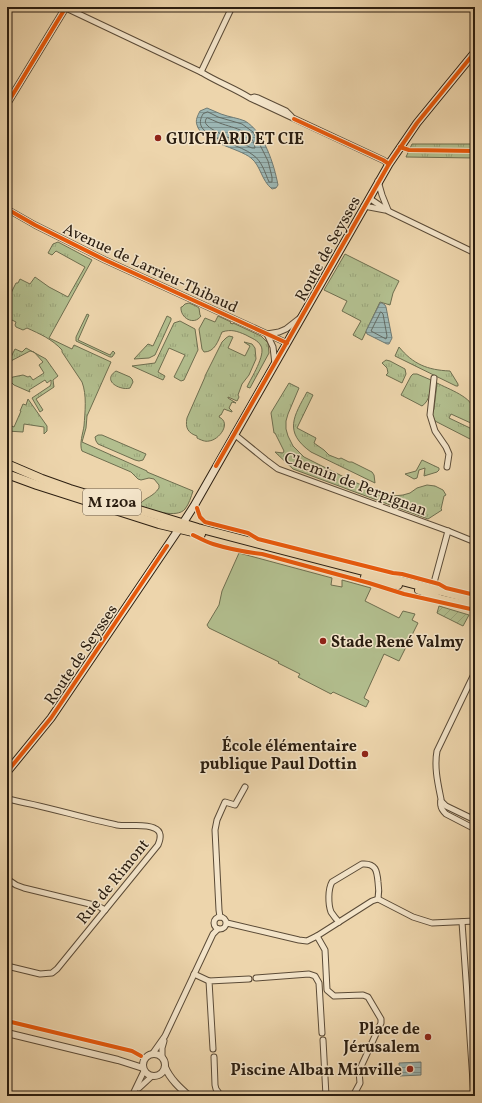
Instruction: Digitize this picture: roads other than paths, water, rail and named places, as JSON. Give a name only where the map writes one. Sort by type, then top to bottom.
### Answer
[{"type":"main road","name":"Route de Seysses","points":[[7,772],[51,718],[194,506],[378,181],[417,123],[475,52]]},
{"type":"main road","name":"M 120a","points":[[7,464],[70,489],[181,526]]},
{"type":"main road","name":"M 120a","points":[[7,474],[83,500],[167,526],[181,526]]},
{"type":"main road","points":[[181,526],[385,583],[397,584],[424,592],[475,600]]},
{"type":"main road","points":[[431,593],[445,600],[475,606]]},
{"type":"street","points":[[7,104],[66,7],[201,72],[250,98],[389,164]]},
{"type":"street","points":[[201,72],[232,7]]},
{"type":"street","points":[[378,181],[388,211]]},
{"type":"street","points":[[369,198],[388,211],[475,253]]},
{"type":"street","points":[[364,206],[388,211]]},
{"type":"street","name":"Avenue de Larrieu-Thibaud","points":[[7,209],[35,225],[105,260],[287,343]]},
{"type":"street","name":"Route de Seysses","points":[[267,334],[286,329],[302,316]]},
{"type":"street","points":[[267,334],[273,347],[275,364]]},
{"type":"street","points":[[434,378],[430,415],[435,431],[449,454],[447,467]]},
{"type":"street","name":"Chemin de Perpignan","points":[[234,434],[278,469],[475,542]]},
{"type":"street","points":[[431,593],[448,531]]},
{"type":"street","points":[[475,672],[437,751],[436,763],[441,805],[443,810],[446,814],[473,828],[475,827]]},
{"type":"street","points":[[220,917],[215,830],[217,820],[225,802],[235,805],[245,787]]},
{"type":"street","name":"Rue de Rimont","points":[[7,798],[119,825],[153,827],[161,834],[158,845],[57,969],[52,973],[40,974],[7,966]]},
{"type":"street","points":[[441,801],[446,806],[475,820]]},
{"type":"street","points":[[339,922],[331,913],[330,886],[332,882],[362,864],[368,863],[377,871],[378,899]]},
{"type":"street","points":[[7,879],[24,888],[98,906],[105,910]]},
{"type":"street","points":[[220,917],[225,919],[226,923],[307,941],[372,901],[378,899],[413,917],[432,924],[475,921]]},
{"type":"street","points":[[218,929],[214,923],[216,919],[220,917]]},
{"type":"street","points":[[462,922],[474,1096]]},
{"type":"street","points":[[118,1060],[144,1060],[146,1057],[153,1054],[165,1036],[213,934],[218,929],[225,927],[226,923]]},
{"type":"street","points":[[317,936],[325,950],[327,990],[334,996],[363,995],[368,997],[381,1019],[381,1023],[359,1071],[360,1083],[353,1096]]},
{"type":"street","points":[[194,974],[209,982],[249,979]]},
{"type":"street","points":[[256,978],[309,974],[315,976],[319,983],[322,1033]]},
{"type":"street","points":[[209,982],[213,1050]]},
{"type":"street","points":[[7,1033],[118,1060],[144,1069],[152,1076]]},
{"type":"street","points":[[165,1036],[162,1048],[162,1057],[168,1075],[189,1096]]},
{"type":"street","points":[[322,1040],[326,1096]]},
{"type":"street","points":[[153,1054],[162,1057]]},
{"type":"street","points":[[214,1057],[215,1085],[221,1096]]},
{"type":"street","points":[[133,1094],[144,1069],[144,1060]]},
{"type":"street","points":[[133,1094],[152,1076],[162,1073],[165,1067]]},
{"type":"street","points":[[159,1075],[178,1086]]},
{"type":"water","points":[[207,108],[245,121],[252,126],[263,141],[271,158],[278,185],[276,188],[272,189],[268,185],[257,165],[251,158],[205,136],[200,131],[196,121],[200,111]]},
{"type":"water","points":[[380,303],[386,307],[392,338],[389,344],[367,334],[366,331]]},
{"type":"water","name":"Piscine Alban Minville","points":[[421,1062],[421,1075],[400,1076],[399,1063]]},
{"type":"place","name":"GUICHARD ET CIE","points":[[158,138]]},
{"type":"place","name":"Stade René Valmy","points":[[323,641]]},
{"type":"place","name":"École élémentaire publique Paul Dottin","points":[[365,754]]},
{"type":"place","name":"Place de Jérusalem","points":[[428,1037]]},
{"type":"place","name":"Piscine Alban Minville","points":[[410,1069]]}]
